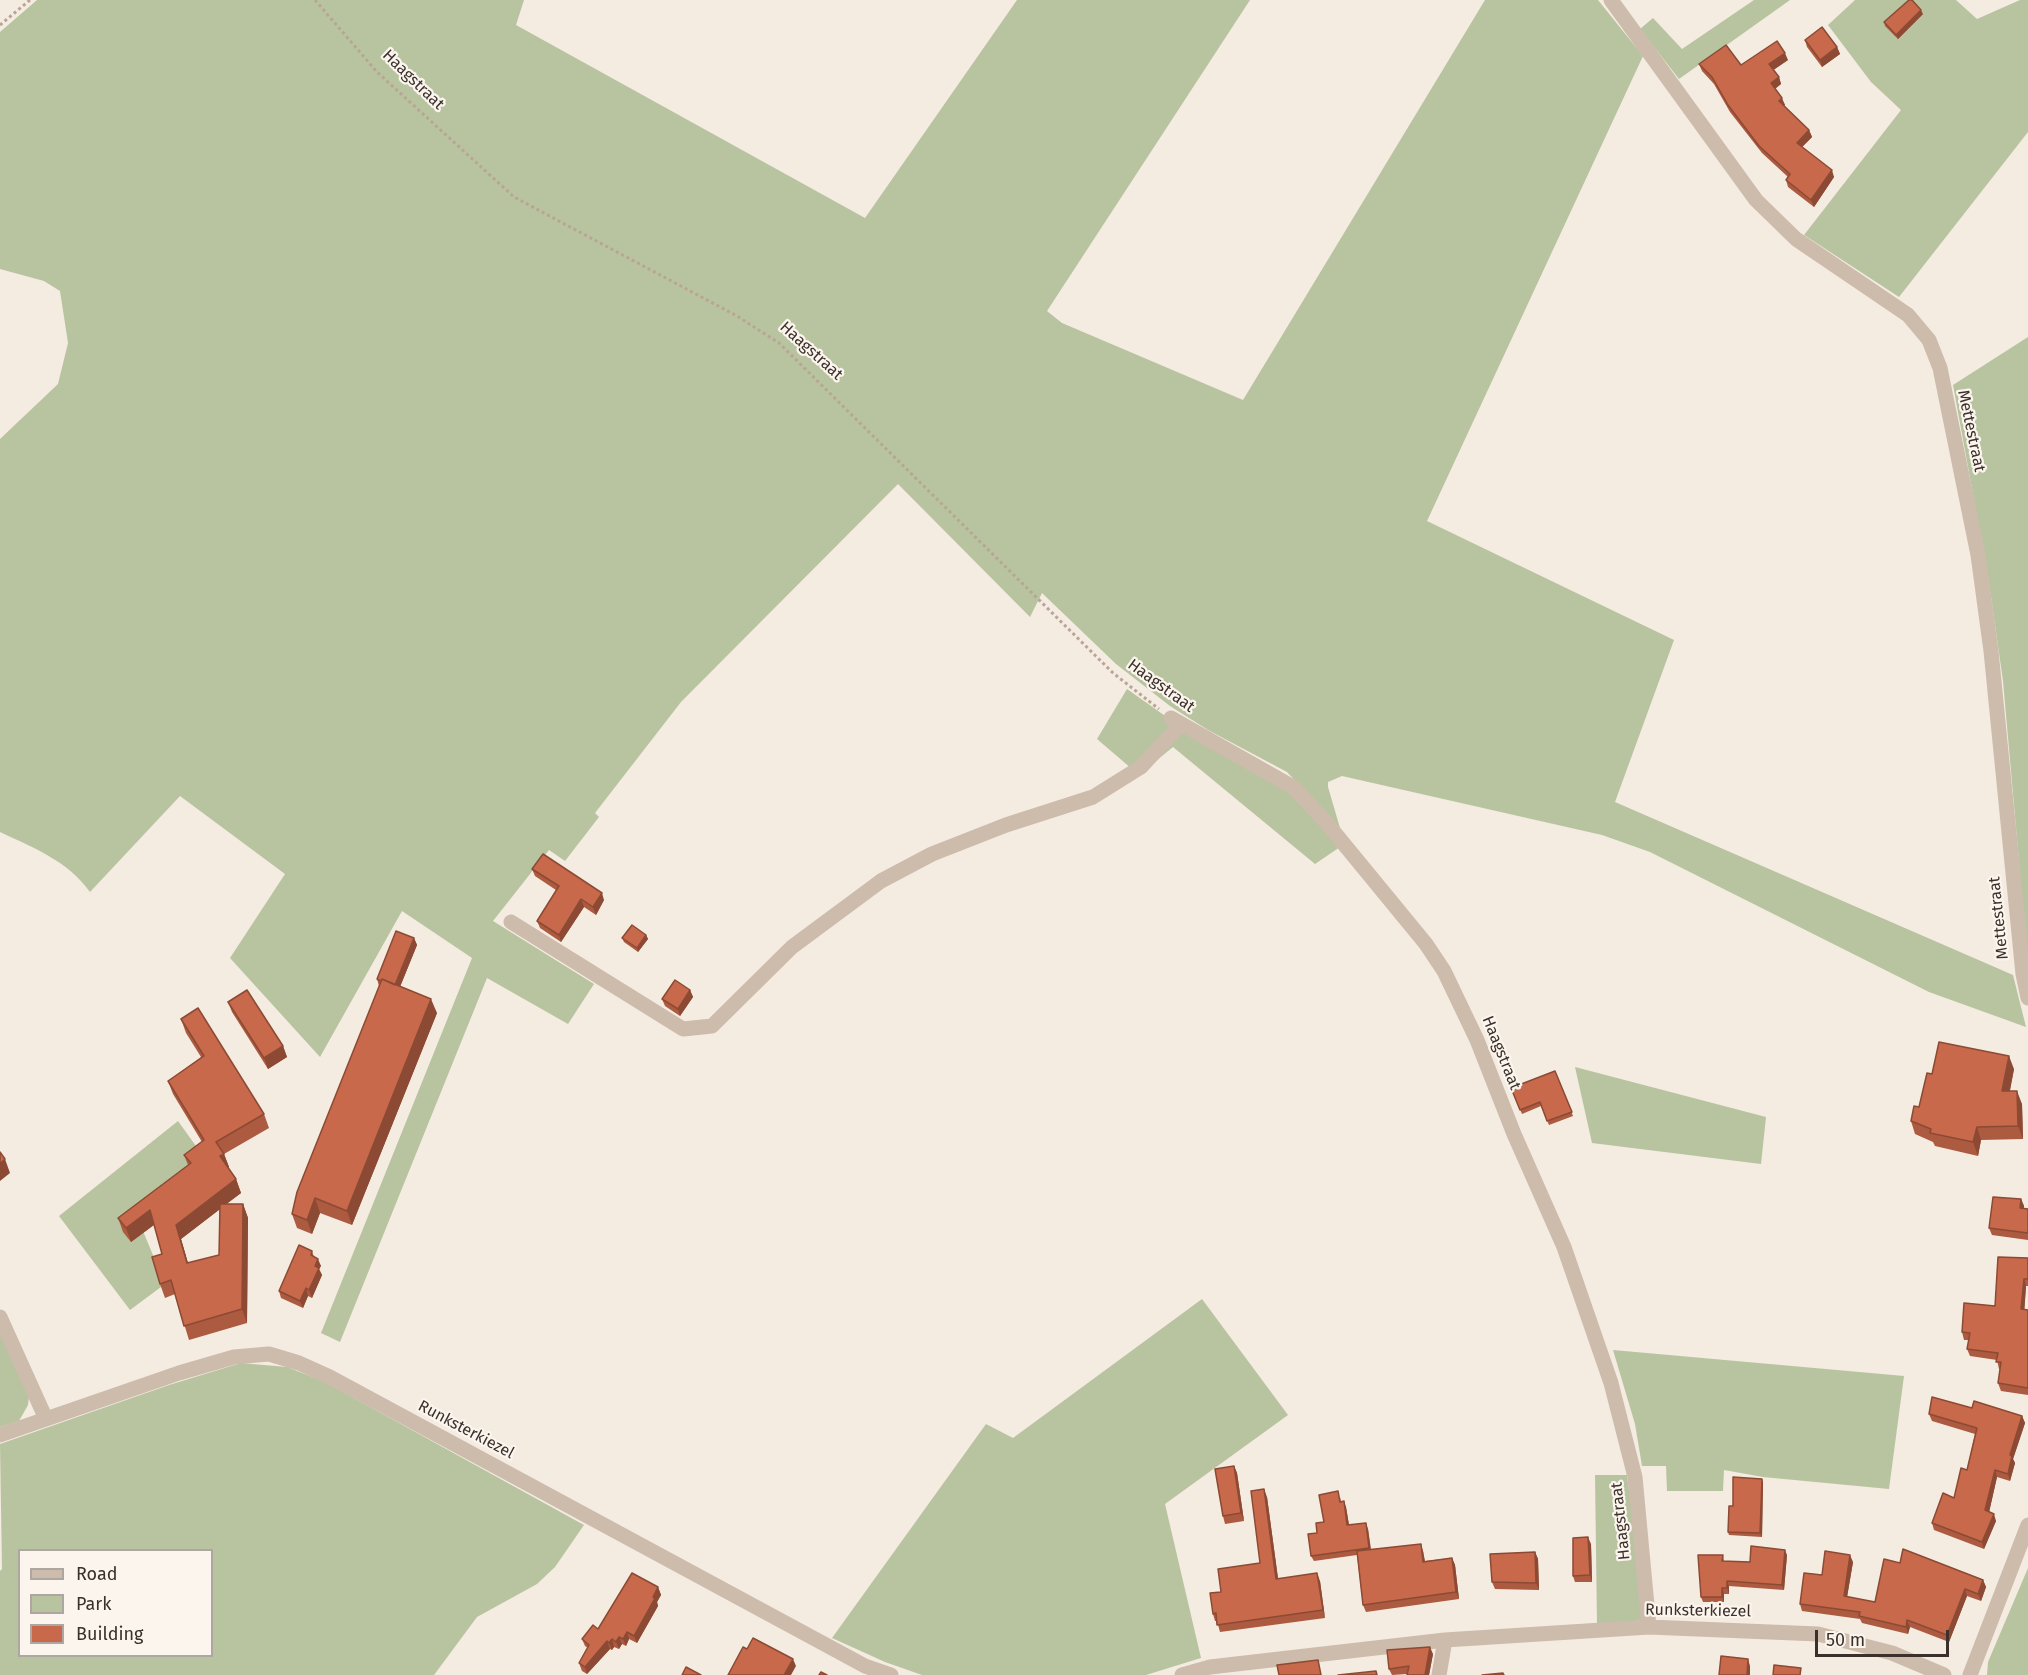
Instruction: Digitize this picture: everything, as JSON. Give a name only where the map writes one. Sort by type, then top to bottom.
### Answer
[{"type":"street","name":"Mettestraat","points":[[1611,0],[1756,200],[1796,239],[1908,315],[1929,340],[1940,368],[1978,555],[1991,651],[2023,974],[2028,998]]},
{"type":"street","points":[[511,922],[683,1029],[712,1026],[792,947],[881,880],[932,854],[1006,825],[1093,797],[1140,767],[1176,721]]},
{"type":"street","name":"Haagstraat","points":[[1176,721],[1293,786],[1325,821],[1426,944],[1444,971],[1477,1040],[1514,1134],[1564,1247],[1611,1383],[1635,1477],[1649,1627]]},
{"type":"street","points":[[0,1317],[46,1419]]},
{"type":"street","name":"Runksterkiezel","points":[[0,1435],[179,1373],[234,1357],[269,1354],[299,1363],[330,1377],[865,1666],[891,1675]]},
{"type":"street","points":[[1970,1675],[2028,1525]]},
{"type":"street","name":"Runksterkiezel","points":[[1182,1675],[1210,1667],[1445,1640],[1649,1627],[1818,1634],[1892,1653],[1944,1675]]},
{"type":"street","points":[[1439,1675],[1445,1640]]},
{"type":"path","points":[[0,25],[30,0]]},
{"type":"path","name":"Haagstraat","points":[[315,0],[377,72],[514,197],[727,311],[779,343],[1113,673],[1176,721]]},
{"type":"green space","points":[[37,0],[524,0],[516,25],[865,218],[1017,0],[1250,0],[1047,311],[1062,323],[1243,400],[1485,0],[1598,0],[1643,56],[1427,521],[1674,640],[1615,802],[2013,975],[2026,1027],[1929,992],[1650,852],[1602,835],[1342,776],[1328,782],[1340,828],[1287,772],[1208,730],[1170,706],[1116,664],[1042,593],[1030,617],[898,484],[681,702],[595,813],[599,817],[565,861],[549,850],[493,921],[594,984],[568,1024],[487,978],[340,1342],[321,1333],[472,958],[402,911],[320,1057],[230,958],[285,874],[180,796],[90,892],[61,864],[0,832],[0,439],[58,384],[68,343],[60,291],[44,281],[0,269],[0,32]]},
{"type":"green space","points":[[1754,0],[1790,0],[1679,79],[1640,29],[1653,18],[1682,49]]},
{"type":"green space","points":[[1855,0],[1956,0],[1977,19],[2020,0],[2028,0],[2028,132],[1899,297],[1804,235],[1901,110],[1871,82],[1828,25]]},
{"type":"green space","points":[[2028,337],[2028,963],[2003,681],[1988,576],[1953,385]]},
{"type":"green space","points":[[1127,689],[1195,737],[1282,783],[1340,847],[1315,864],[1173,747],[1139,775],[1097,739]]},
{"type":"green space","points":[[1575,1067],[1766,1117],[1761,1164],[1592,1143]]},
{"type":"green space","points":[[178,1121],[206,1160],[138,1219],[165,1284],[130,1310],[59,1216]]},
{"type":"green space","points":[[1202,1299],[1288,1415],[1165,1504],[1201,1658],[1146,1675],[922,1675],[885,1662],[832,1638],[986,1424],[1013,1438]]},
{"type":"green space","points":[[0,1329],[29,1396],[28,1405],[19,1421],[0,1427]]},
{"type":"green space","points":[[1613,1350],[1904,1376],[1889,1489],[1763,1477],[1724,1470],[1723,1491],[1667,1491],[1666,1466],[1642,1466],[1635,1424]]},
{"type":"green space","points":[[241,1363],[287,1367],[323,1381],[584,1525],[555,1567],[537,1584],[477,1617],[434,1675],[0,1675],[0,1571],[2,1569],[0,1444],[169,1385]]},
{"type":"green space","points":[[1595,1475],[1627,1475],[1646,1620],[1597,1624]]},
{"type":"green space","points":[[2028,1568],[2028,1675],[1987,1675],[1988,1662]]},
{"type":"building","points":[[1909,0],[1912,0],[1921,10],[1896,35],[1884,22]]},
{"type":"building","points":[[1822,27],[1837,47],[1820,60],[1805,40]]},
{"type":"building","points":[[1777,41],[1785,53],[1769,64],[1779,77],[1771,83],[1782,98],[1779,101],[1809,130],[1797,143],[1832,170],[1811,200],[1786,180],[1790,174],[1759,146],[1728,105],[1712,77],[1699,64],[1726,45],[1741,65]]},
{"type":"building","points":[[543,854],[602,893],[593,907],[581,899],[559,935],[537,921],[559,886],[532,869]]},
{"type":"building","points":[[632,925],[646,935],[637,948],[622,938]]},
{"type":"building","points":[[396,931],[414,938],[395,985],[377,979]]},
{"type":"building","points":[[382,979],[431,999],[347,1211],[315,1198],[307,1220],[292,1214],[297,1192]]},
{"type":"building","points":[[675,980],[690,990],[678,1009],[662,999]]},
{"type":"building","points":[[247,990],[283,1046],[264,1058],[228,1002]]},
{"type":"building","points":[[198,1008],[264,1114],[216,1142],[224,1154],[220,1156],[236,1179],[176,1225],[187,1263],[219,1255],[220,1204],[243,1204],[242,1309],[184,1326],[171,1280],[160,1284],[152,1257],[162,1254],[150,1210],[126,1228],[118,1218],[191,1163],[184,1155],[204,1140],[168,1081],[204,1056],[181,1019]]},
{"type":"building","points":[[1939,1042],[2009,1056],[2002,1091],[2017,1091],[2018,1126],[1977,1127],[1973,1142],[1930,1133],[1931,1129],[1911,1121],[1914,1106],[1919,1107],[1927,1073],[1932,1074]]},
{"type":"building","points":[[1555,1071],[1572,1112],[1547,1121],[1540,1102],[1520,1110],[1511,1088]]},
{"type":"building","points":[[0,1152],[5,1159],[0,1164]]},
{"type":"building","points":[[1993,1197],[2021,1199],[2020,1208],[2028,1209],[2028,1233],[1989,1228]]},
{"type":"building","points":[[299,1245],[312,1251],[311,1255],[318,1259],[315,1266],[319,1268],[309,1290],[306,1288],[300,1301],[279,1291]]},
{"type":"building","points":[[1998,1257],[2028,1258],[2028,1279],[2024,1279],[2021,1309],[2028,1310],[2028,1388],[1998,1383],[2001,1362],[1996,1362],[1998,1353],[1967,1349],[1970,1333],[1962,1332],[1964,1303],[1995,1306]]},
{"type":"building","points":[[1932,1397],[1972,1408],[1974,1401],[2022,1416],[2010,1455],[2012,1456],[2008,1474],[1995,1470],[1985,1510],[1994,1514],[1982,1542],[1932,1523],[1943,1493],[1954,1498],[1961,1468],[1967,1470],[1977,1428],[1929,1414]]},
{"type":"building","points":[[1234,1466],[1241,1513],[1223,1516],[1215,1469]]},
{"type":"building","points":[[1733,1477],[1762,1479],[1760,1533],[1728,1532],[1729,1506],[1733,1506]]},
{"type":"building","points":[[1264,1489],[1276,1579],[1317,1573],[1323,1610],[1217,1625],[1210,1593],[1221,1592],[1218,1569],[1260,1563],[1251,1491]]},
{"type":"building","points":[[1338,1491],[1340,1502],[1344,1501],[1347,1525],[1366,1523],[1369,1548],[1311,1556],[1308,1534],[1317,1533],[1316,1523],[1324,1522],[1319,1495]]},
{"type":"building","points":[[1588,1537],[1590,1575],[1573,1576],[1573,1538]]},
{"type":"building","points":[[1421,1544],[1423,1562],[1452,1558],[1456,1592],[1363,1605],[1357,1551]]},
{"type":"building","points":[[1751,1546],[1785,1550],[1782,1585],[1727,1581],[1727,1588],[1722,1588],[1722,1597],[1701,1597],[1698,1555],[1723,1555],[1722,1561],[1750,1562]]},
{"type":"building","points":[[1903,1549],[1983,1580],[1978,1594],[1965,1589],[1947,1635],[1907,1620],[1906,1627],[1859,1616],[1860,1612],[1800,1604],[1804,1573],[1822,1575],[1825,1551],[1850,1555],[1844,1596],[1875,1602],[1884,1559],[1900,1563]]},
{"type":"building","points":[[1535,1552],[1536,1583],[1492,1582],[1490,1554]]},
{"type":"building","points":[[632,1573],[658,1587],[653,1597],[655,1598],[634,1636],[627,1632],[623,1639],[619,1637],[616,1642],[612,1639],[609,1643],[607,1641],[585,1667],[579,1663],[589,1645],[582,1639],[593,1625],[598,1629]]},
{"type":"building","points":[[753,1638],[793,1659],[784,1675],[728,1675],[743,1647],[747,1649]]},
{"type":"building","points":[[1430,1647],[1425,1675],[1407,1675],[1409,1666],[1389,1669],[1387,1650]]},
{"type":"building","points":[[1721,1656],[1748,1659],[1747,1675],[1719,1675]]},
{"type":"building","points":[[1318,1660],[1321,1675],[1279,1675],[1277,1665]]},
{"type":"building","points":[[1774,1665],[1801,1668],[1800,1675],[1773,1675]]},
{"type":"building","points":[[686,1667],[701,1675],[682,1675]]},
{"type":"building","points":[[1376,1671],[1377,1675],[1338,1675]]}]
